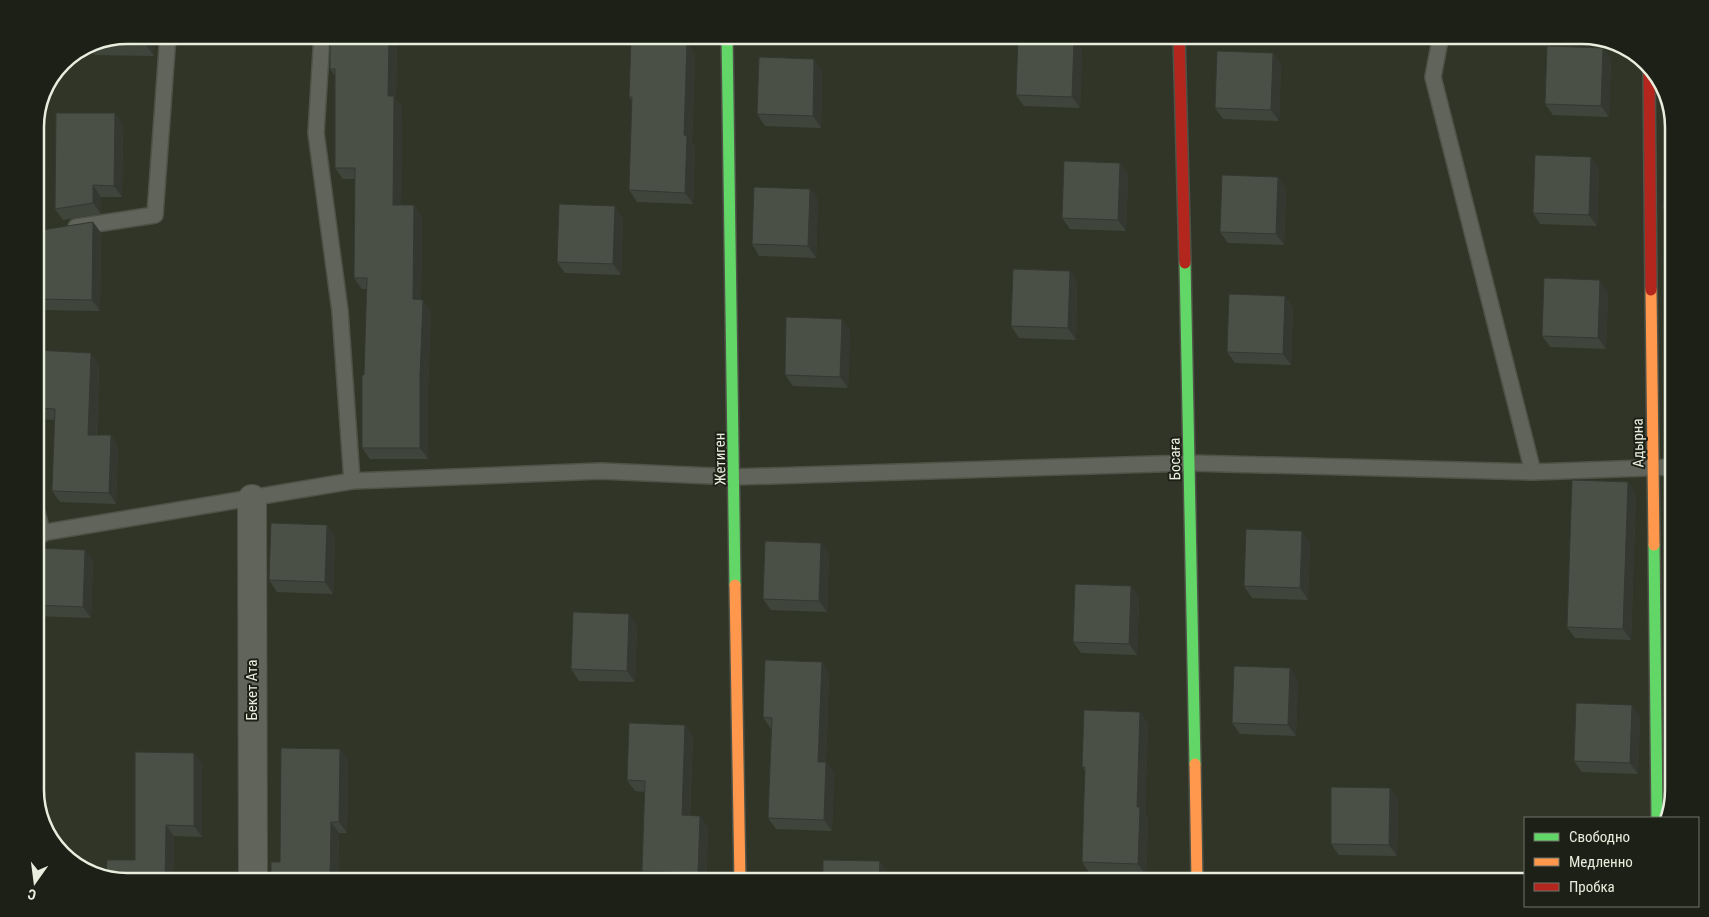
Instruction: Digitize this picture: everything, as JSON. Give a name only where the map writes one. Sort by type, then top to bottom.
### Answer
[{"type":"street","name":"Жетиген","points":[[728,44],[740,873]]},
{"type":"street","name":"Босаға","points":[[1179,44],[1190,463],[1197,873]]},
{"type":"street","name":"Адырна","points":[[1649,78],[1657,817]]},
{"type":"street","name":"Бекет Ата","points":[[252,499],[253,873]]},
{"type":"lane","points":[[63,230],[155,215],[167,44]]},
{"type":"lane","points":[[321,44],[316,133],[340,311],[352,482]]},
{"type":"lane","points":[[1439,44],[1433,77],[1533,472]]},
{"type":"lane","points":[[44,533],[352,482],[601,470],[735,477],[1190,463],[1533,472],[1665,467]]},
{"type":"building","points":[[146,44],[146,45],[119,45]]},
{"type":"building","points":[[330,44],[389,44],[388,96],[394,96],[393,205],[414,205],[413,299],[423,300],[420,448],[362,448],[362,375],[364,375],[367,278],[354,278],[355,168],[335,168],[335,69],[330,69]]},
{"type":"building","points":[[631,44],[687,44],[684,135],[687,136],[685,193],[629,190],[632,97],[629,97]]},
{"type":"building","points":[[1018,44],[1074,44],[1072,97],[1016,95]]},
{"type":"building","points":[[1547,46],[1603,48],[1601,106],[1545,104]]},
{"type":"building","points":[[1217,51],[1273,53],[1271,110],[1215,108]]},
{"type":"building","points":[[759,57],[814,59],[813,116],[757,114]]},
{"type":"building","points":[[56,113],[115,113],[114,186],[93,185],[93,203],[55,209]]},
{"type":"building","points":[[1665,152],[1665,209],[1663,209]]},
{"type":"building","points":[[1535,155],[1591,157],[1589,215],[1533,213]]},
{"type":"building","points":[[1064,161],[1120,163],[1118,220],[1062,218]]},
{"type":"building","points":[[1222,175],[1278,177],[1276,234],[1220,232]]},
{"type":"building","points":[[754,187],[810,189],[808,246],[752,244]]},
{"type":"building","points":[[559,204],[615,206],[613,264],[557,262]]},
{"type":"building","points":[[93,222],[92,300],[44,299],[44,230]]},
{"type":"building","points":[[1013,269],[1070,271],[1068,328],[1011,326]]},
{"type":"building","points":[[1544,278],[1600,280],[1598,338],[1542,336]]},
{"type":"building","points":[[1229,294],[1285,296],[1283,354],[1227,352]]},
{"type":"building","points":[[786,317],[842,319],[840,377],[785,375]]},
{"type":"building","points":[[44,350],[91,353],[88,435],[111,435],[109,493],[52,491],[55,409],[44,408]]},
{"type":"building","points":[[1572,480],[1628,482],[1623,629],[1567,627]]},
{"type":"building","points":[[271,523],[327,525],[325,582],[269,580]]},
{"type":"building","points":[[1246,529],[1302,531],[1300,588],[1244,586]]},
{"type":"building","points":[[765,541],[821,543],[819,601],[763,599]]},
{"type":"building","points":[[44,548],[85,550],[83,607],[44,605]]},
{"type":"building","points":[[1075,584],[1131,586],[1129,644],[1073,642]]},
{"type":"building","points":[[573,612],[629,614],[627,671],[571,669]]},
{"type":"building","points":[[765,660],[822,662],[818,762],[826,762],[824,820],[768,818],[772,718],[763,717]]},
{"type":"building","points":[[1234,666],[1290,668],[1288,725],[1232,723]]},
{"type":"building","points":[[1576,703],[1632,705],[1630,763],[1574,761]]},
{"type":"building","points":[[1084,710],[1140,712],[1137,807],[1140,807],[1138,864],[1082,862],[1085,767],[1082,767]]},
{"type":"building","points":[[629,723],[685,725],[682,815],[700,816],[698,873],[642,871],[645,781],[627,780]]},
{"type":"building","points":[[281,748],[340,749],[339,822],[331,822],[330,873],[271,873],[271,862],[280,862]]},
{"type":"building","points":[[135,752],[194,753],[194,826],[166,825],[165,873],[106,871],[107,860],[135,860]]},
{"type":"building","points":[[1331,787],[1390,788],[1389,845],[1331,844]]},
{"type":"building","points":[[823,860],[880,861],[879,873],[823,873]]},
{"type":"traffic: fast","points":[[727,44],[735,585]]},
{"type":"traffic: fast","points":[[1185,263],[1195,764]]},
{"type":"traffic: fast","points":[[1654,545],[1657,817]]},
{"type":"traffic: slow","points":[[1651,290],[1654,545]]},
{"type":"traffic: slow","points":[[735,585],[740,873]]},
{"type":"traffic: slow","points":[[1195,764],[1197,873]]},
{"type":"traffic: jam","points":[[1179,44],[1185,263]]},
{"type":"traffic: jam","points":[[1649,78],[1651,290]]}]
